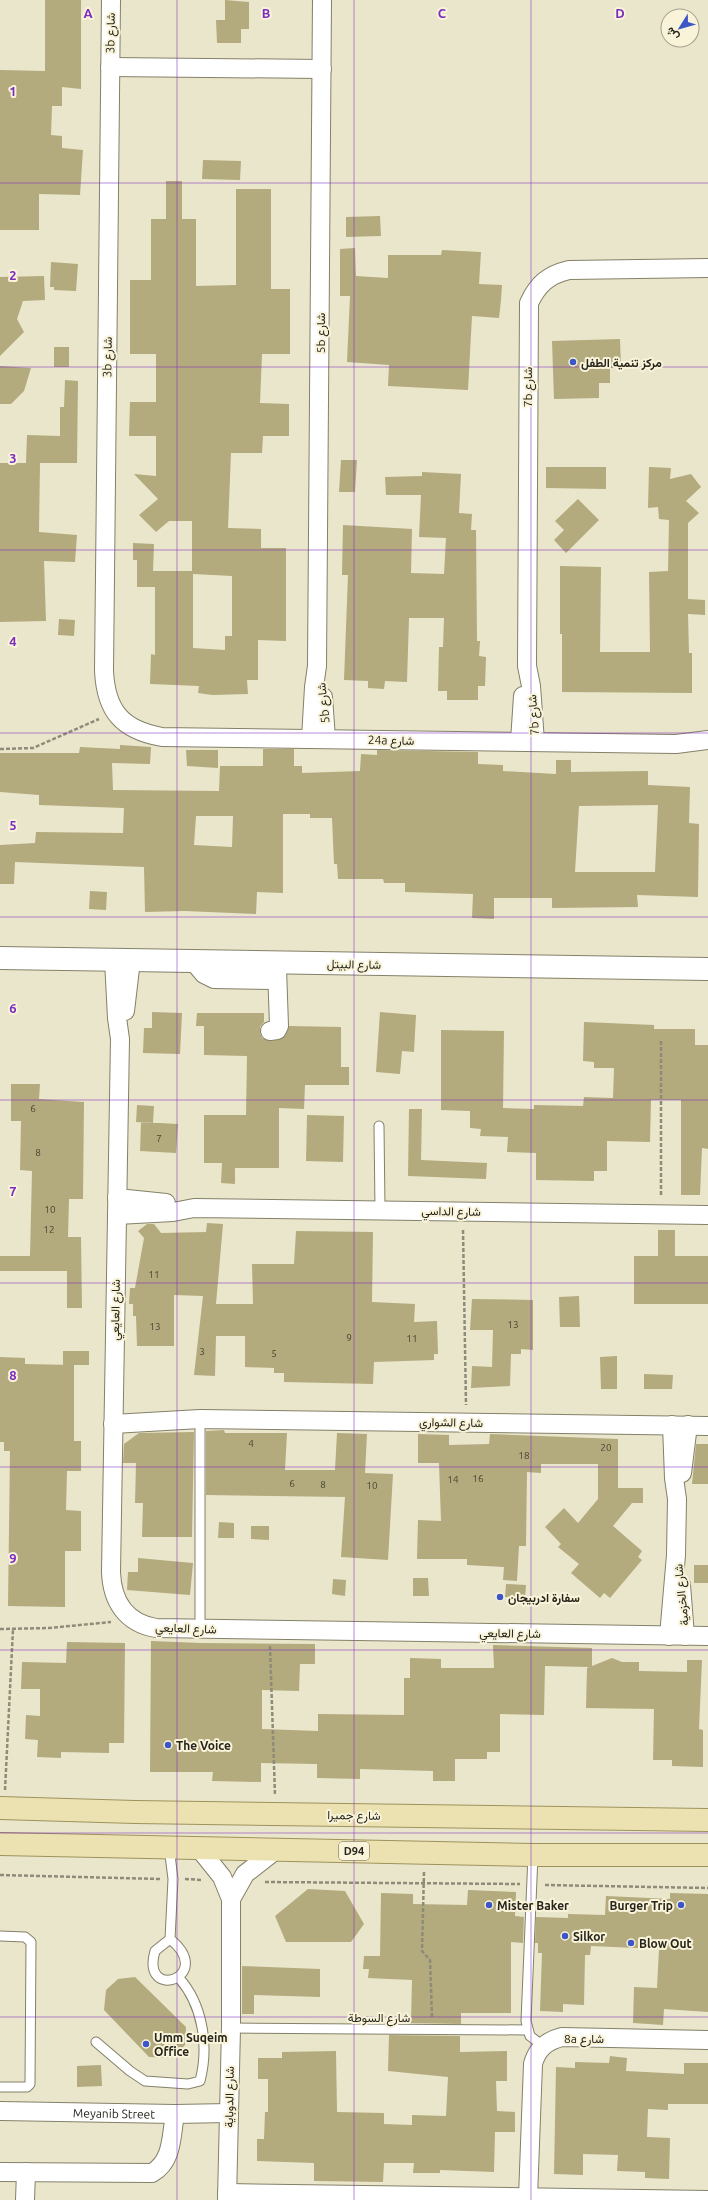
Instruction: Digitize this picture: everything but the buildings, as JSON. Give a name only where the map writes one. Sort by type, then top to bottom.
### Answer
[{"type":"main road","name":"شارع جميرا","points":[[2,1808],[275,1814],[708,1820]]},
{"type":"main road","name":"D94","points":[[0,1844],[533,1855],[708,1855]]},
{"type":"street","name":"3b شارع","points":[[111,0],[104,671],[105,685],[114,712]]},
{"type":"street","name":"5b شارع","points":[[319,739],[314,687],[317,666],[322,0]]},
{"type":"street","points":[[110,67],[322,69]]},
{"type":"street","name":"7b شارع","points":[[528,742],[523,686],[527,666],[529,303],[535,290],[544,280],[556,273],[569,270],[708,268]]},
{"type":"street","name":"24a شارع","points":[[114,712],[135,729],[162,736],[676,744],[708,740]]},
{"type":"street","name":"24a شارع","points":[[676,744],[708,749]]},
{"type":"street","name":"شارع البيتل","points":[[0,958],[194,961],[277,971],[708,969]]},
{"type":"street","name":"شارع العايعي","points":[[122,960],[117,1018],[120,1039],[111,1582],[118,1602],[132,1620],[143,1626],[156,1628],[708,1636]]},
{"type":"street","points":[[270,1031],[277,1030],[279,1026],[277,971]]},
{"type":"street","name":"شارع الداسي","points":[[117,1207],[173,1212],[194,1208],[708,1215]]},
{"type":"street","name":"شارع الشواري","points":[[114,1417],[173,1422],[197,1419],[708,1426]]},
{"type":"street","name":"شارع الخزمية","points":[[677,1636],[680,1574],[676,1555],[677,1499],[674,1478],[680,1425]]},
{"type":"street","name":"شارع الدوباية","points":[[198,1848],[232,1881],[231,2028],[227,2197]]},
{"type":"street","points":[[232,1881],[277,1849]]},
{"type":"street","name":"8a شارع","points":[[543,2046],[562,2037],[708,2040]]},
{"type":"street","points":[[528,2197],[533,2064],[538,2051],[543,2046]]},
{"type":"street","name":"Meyanib Street","points":[[0,2111],[175,2114],[229,2113]]},
{"type":"street","points":[[0,2172],[152,2173],[166,2162],[169,2153],[175,2114]]},
{"type":"street","points":[[25,2200],[26,2172]]},
{"type":"street","points":[[227,2197],[528,2197],[708,2200]]},
{"type":"lane","points":[[379,1126],[380,1210]]},
{"type":"lane","points":[[197,1419],[200,1628]]},
{"type":"lane","points":[[169,1847],[173,1879],[170,1939],[155,1951],[154,1970],[159,1978],[164,1980],[176,1980],[184,1971],[185,1955],[181,1948],[170,1939]]},
{"type":"lane","points":[[533,1855],[526,2021],[527,2030],[535,2041],[543,2046]]},
{"type":"lane","points":[[0,1936],[25,1937],[31,1942],[31,1950],[30,2084],[27,2087],[0,2086]]},
{"type":"lane","points":[[96,2042],[130,2071],[145,2081],[188,2084],[200,2081],[203,2059],[203,2025],[191,1995],[179,1978]]},
{"type":"lane","name":"شارع السوطة","points":[[231,2028],[527,2030]]},
{"type":"path","points":[[0,749],[33,748],[114,712]]},
{"type":"path","points":[[661,1041],[662,1214]]},
{"type":"path","points":[[462,1211],[466,1422]]},
{"type":"path","points":[[0,1629],[82,1626],[132,1620]]},
{"type":"path","points":[[2,1808],[13,1629]]},
{"type":"path","points":[[270,1630],[275,1814]]},
{"type":"path","points":[[424,1852],[422,1950],[430,1960],[432,2029]]},
{"type":"path","points":[[0,1876],[708,1888]]},
{"type":"place","name":"مركز تنمية الطفل","points":[[573,362]]},
{"type":"place","name":"سفارة ادربيجان","points":[[500,1597]]},
{"type":"place","name":"The Voice","points":[[168,1745]]},
{"type":"place","name":"Mister Baker","points":[[489,1905]]},
{"type":"place","name":"Burger Trip","points":[[681,1905]]},
{"type":"place","name":"Silkor","points":[[565,1936]]},
{"type":"place","name":"Blow Out","points":[[631,1943]]},
{"type":"place","name":"Umm Suqeim Office","points":[[146,2044]]}]
